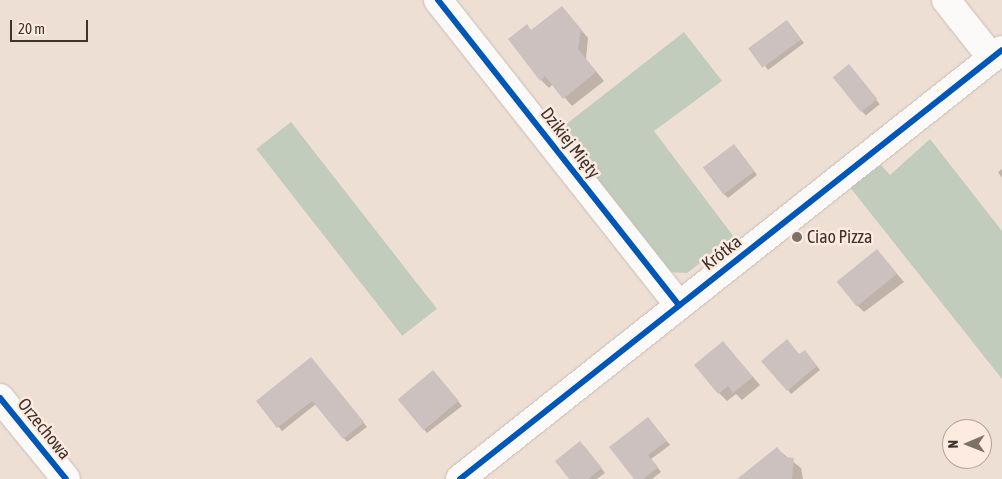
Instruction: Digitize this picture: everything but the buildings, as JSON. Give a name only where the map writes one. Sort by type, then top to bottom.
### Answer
[{"type":"street","name":"Dzikiej Mięty","points":[[438,0],[679,305]]},
{"type":"street","points":[[946,0],[997,54]]},
{"type":"street","name":"Krótka","points":[[460,479],[997,54]]},
{"type":"street","name":"Orzechowa","points":[[0,398],[66,479]]},
{"type":"green space","points":[[684,32],[722,81],[654,131],[734,237],[687,273],[665,272],[555,133]]},
{"type":"green space","points":[[291,122],[437,309],[402,336],[256,149]]},
{"type":"green space","points":[[930,139],[1002,231],[1002,379],[849,186],[881,165],[890,175]]},
{"type":"cycle path","points":[[438,0],[679,305]]},
{"type":"cycle path","points":[[460,479],[1002,50]]},
{"type":"cycle path","points":[[0,398],[66,479]]},
{"type":"place","name":"Ciao Pizza","points":[[797,237]]}]
